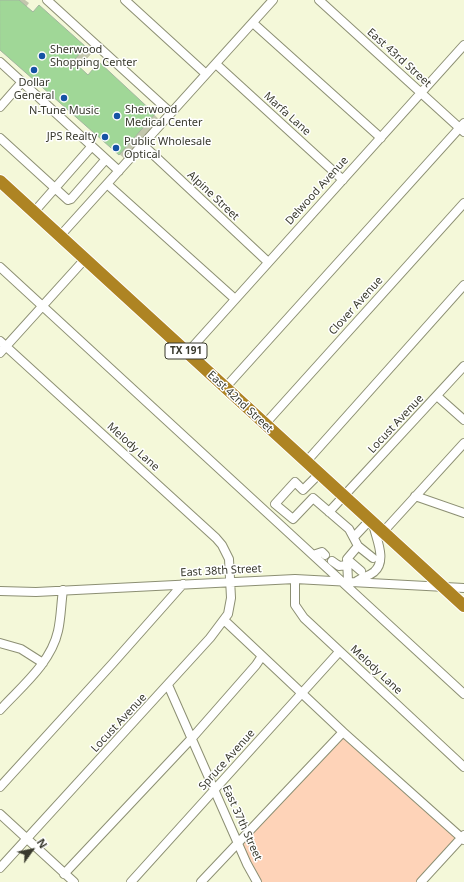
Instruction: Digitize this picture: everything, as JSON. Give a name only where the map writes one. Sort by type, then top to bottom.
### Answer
[{"type":"highway","name":"East 42nd Street","points":[[0,181],[464,606]]},
{"type":"street","points":[[47,0],[171,113]]},
{"type":"street","points":[[125,0],[206,74]]},
{"type":"street","points":[[60,236],[274,0]]},
{"type":"street","name":"East 43rd Street","points":[[319,0],[421,93],[462,128]]},
{"type":"street","points":[[253,23],[380,138]]},
{"type":"street","name":"Delwood Avenue","points":[[187,353],[464,45]]},
{"type":"street","points":[[0,62],[119,171]]},
{"type":"street","name":"Marfa Lane","points":[[216,64],[343,180]]},
{"type":"street","points":[[0,107],[22,82]]},
{"type":"street","points":[[225,388],[462,128]]},
{"type":"street","points":[[0,138],[68,200],[71,199],[106,159]]},
{"type":"street","name":"Alpine Street","points":[[143,145],[268,262]]},
{"type":"street","points":[[34,212],[92,146]]},
{"type":"street","points":[[107,184],[235,299]]},
{"type":"street","name":"Clover Avenue","points":[[265,424],[464,203]]},
{"type":"street","points":[[0,353],[3,344],[42,307],[85,259]]},
{"type":"street","points":[[0,267],[330,571],[348,581],[464,694]]},
{"type":"street","points":[[306,462],[464,285]]},
{"type":"street","name":"Melody Lane","points":[[3,344],[216,538],[227,554],[231,581]]},
{"type":"street","name":"Locust Avenue","points":[[329,512],[464,366]]},
{"type":"street","points":[[437,396],[464,420]]},
{"type":"street","points":[[383,532],[464,442]]},
{"type":"street","points":[[303,490],[319,474]]},
{"type":"street","points":[[293,520],[275,504],[294,482],[349,529],[358,546],[373,558]]},
{"type":"street","points":[[415,496],[464,513]]},
{"type":"street","points":[[285,529],[313,498]]},
{"type":"street","points":[[348,581],[373,573],[379,565],[380,553],[371,521],[354,537]]},
{"type":"street","points":[[313,555],[322,552],[339,566],[347,562],[358,546]]},
{"type":"street","points":[[329,558],[330,571]]},
{"type":"street","points":[[347,562],[348,581]]},
{"type":"street","points":[[347,562],[361,571]]},
{"type":"street","name":"Melody Lane","points":[[295,579],[294,598],[298,611],[339,652],[464,767]]},
{"type":"street","name":"East 38th Street","points":[[0,591],[15,592],[295,579],[464,588]]},
{"type":"street","name":"Locust Avenue","points":[[0,868],[168,685],[224,620],[230,608],[231,581]]},
{"type":"street","points":[[0,787],[114,663],[183,584]]},
{"type":"street","points":[[0,710],[43,663],[54,644],[58,630],[63,590]]},
{"type":"street","points":[[224,620],[343,732],[463,838],[421,882]]},
{"type":"street","points":[[0,643],[21,649],[43,663]]},
{"type":"street","name":"Spruce Avenue","points":[[131,882],[339,652]]},
{"type":"street","points":[[64,874],[192,738],[256,665],[262,656]]},
{"type":"street","name":"East 37th Street","points":[[168,685],[257,882]]},
{"type":"street","points":[[201,882],[343,732]]},
{"type":"street","points":[[0,814],[74,882]]},
{"type":"shaded area","points":[[342,730],[461,838],[421,882],[257,882],[238,842]]},
{"type":"building","name":"Sherwood Shopping Center","points":[[0,0],[19,0],[33,12],[39,5],[86,47],[73,61],[88,75],[99,62],[155,114],[119,155],[0,50]]},
{"type":"place","name":"Sherwood Shopping Center","points":[[42,56]]},
{"type":"place","name":"Dollar General","points":[[34,70]]},
{"type":"place","name":"N-Tune Music","points":[[64,98]]},
{"type":"place","name":"Sherwood Medical Center","points":[[117,116]]},
{"type":"place","name":"JPS Realty","points":[[105,137]]},
{"type":"place","name":"Public Wholesale Optical","points":[[116,148]]}]
